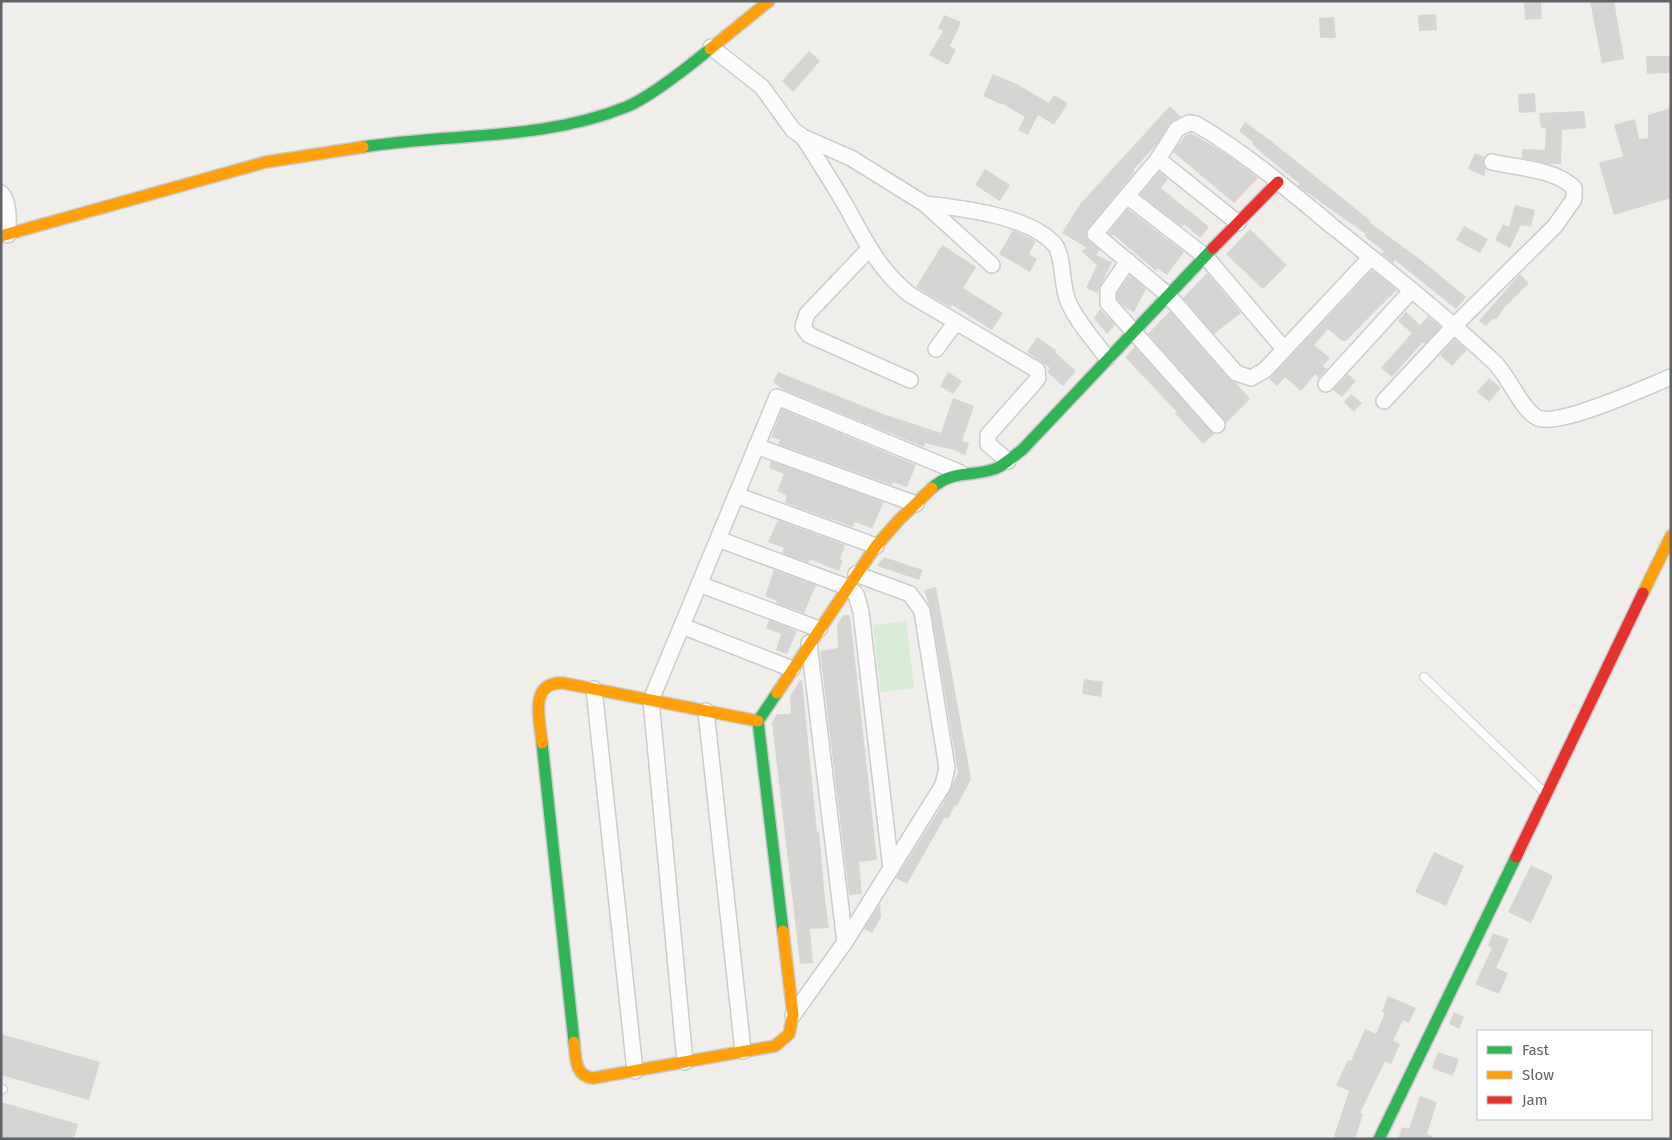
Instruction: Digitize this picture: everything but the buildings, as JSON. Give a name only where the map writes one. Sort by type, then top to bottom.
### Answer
[{"type":"street","points":[[1,193],[5,196],[6,206],[5,235],[266,162],[379,144],[489,135],[581,121],[627,107],[650,94],[680,73],[769,1]]},
{"type":"street","points":[[711,47],[762,87],[783,118],[803,137],[828,175],[869,249],[897,285],[908,294],[1037,370],[1038,378],[1035,382],[988,435],[988,444],[1008,461]]},
{"type":"street","points":[[1371,257],[1284,350],[1259,375],[1251,378],[1242,376],[1168,295],[1095,234],[1158,159],[1177,129],[1189,123],[1196,124],[1278,182],[1371,257],[1454,326],[1496,363],[1509,378],[1528,410],[1539,418],[1550,419],[1583,412],[1671,377]]},
{"type":"street","points":[[803,137],[850,158],[925,204],[992,265]]},
{"type":"street","points":[[1158,159],[1238,223]]},
{"type":"street","points":[[1384,401],[1454,326],[1555,226],[1574,198],[1574,188],[1567,182],[1553,176],[1492,162]]},
{"type":"street","points":[[758,721],[553,682],[545,686],[538,701],[576,1061],[580,1074],[591,1078],[685,1062],[783,1042],[789,1034],[793,1015],[758,721],[876,546],[916,504],[936,485],[961,473],[986,471],[1008,461],[1022,450],[1107,358],[1278,182]]},
{"type":"street","points":[[1128,196],[1206,257],[1284,350]]},
{"type":"street","points":[[925,204],[997,216],[1024,225],[1054,245],[1060,255],[1063,286],[1068,302],[1107,358]]},
{"type":"street","points":[[869,249],[807,314],[803,327],[809,335],[910,380]]},
{"type":"street","points":[[1128,261],[1112,282],[1107,297],[1112,311],[1217,425]]},
{"type":"street","points":[[1326,384],[1411,290]]},
{"type":"street","points":[[936,349],[956,322]]},
{"type":"street","points":[[685,1062],[651,700],[777,397],[961,473]]},
{"type":"street","points":[[756,446],[916,504]]},
{"type":"street","points":[[736,495],[876,546]]},
{"type":"street","points":[[1379,1139],[1671,536]]},
{"type":"street","points":[[718,539],[847,587],[856,594],[861,612],[891,869]]},
{"type":"street","points":[[793,1015],[845,942],[891,869],[943,785],[947,768],[920,606],[910,594],[901,589],[856,574]]},
{"type":"street","points":[[699,584],[819,629]]},
{"type":"street","points":[[682,626],[792,669]]},
{"type":"street","points":[[809,643],[845,942]]},
{"type":"street","points":[[594,689],[635,1071]]},
{"type":"street","points":[[706,711],[743,1051]]},
{"type":"lane","points":[[1424,677],[1546,794]]},
{"type":"green space","points":[[906,621],[914,688],[881,692],[873,625]]},
{"type":"traffic: fast","points":[[363,147],[529,131],[562,126],[594,118],[626,107],[647,96],[710,49]]},
{"type":"traffic: fast","points":[[932,488],[940,482],[957,475],[983,472],[999,467],[1022,450],[1213,248]]},
{"type":"traffic: fast","points":[[777,693],[758,721],[783,931]]},
{"type":"traffic: fast","points":[[542,743],[574,1042]]},
{"type":"traffic: fast","points":[[1379,1139],[1516,857]]},
{"type":"traffic: slow","points":[[710,49],[769,1]]},
{"type":"traffic: slow","points":[[1,236],[266,162],[363,147]]},
{"type":"traffic: slow","points":[[777,693],[876,546],[899,520],[932,488]]},
{"type":"traffic: slow","points":[[1643,593],[1671,536]]},
{"type":"traffic: slow","points":[[542,743],[539,714],[540,695],[552,684],[563,683],[758,721]]},
{"type":"traffic: slow","points":[[574,1042],[579,1070],[582,1074],[593,1078],[775,1046],[789,1034],[793,1015],[783,931]]},
{"type":"traffic: jam","points":[[1213,248],[1278,182]]},
{"type":"traffic: jam","points":[[1516,857],[1643,593]]}]
